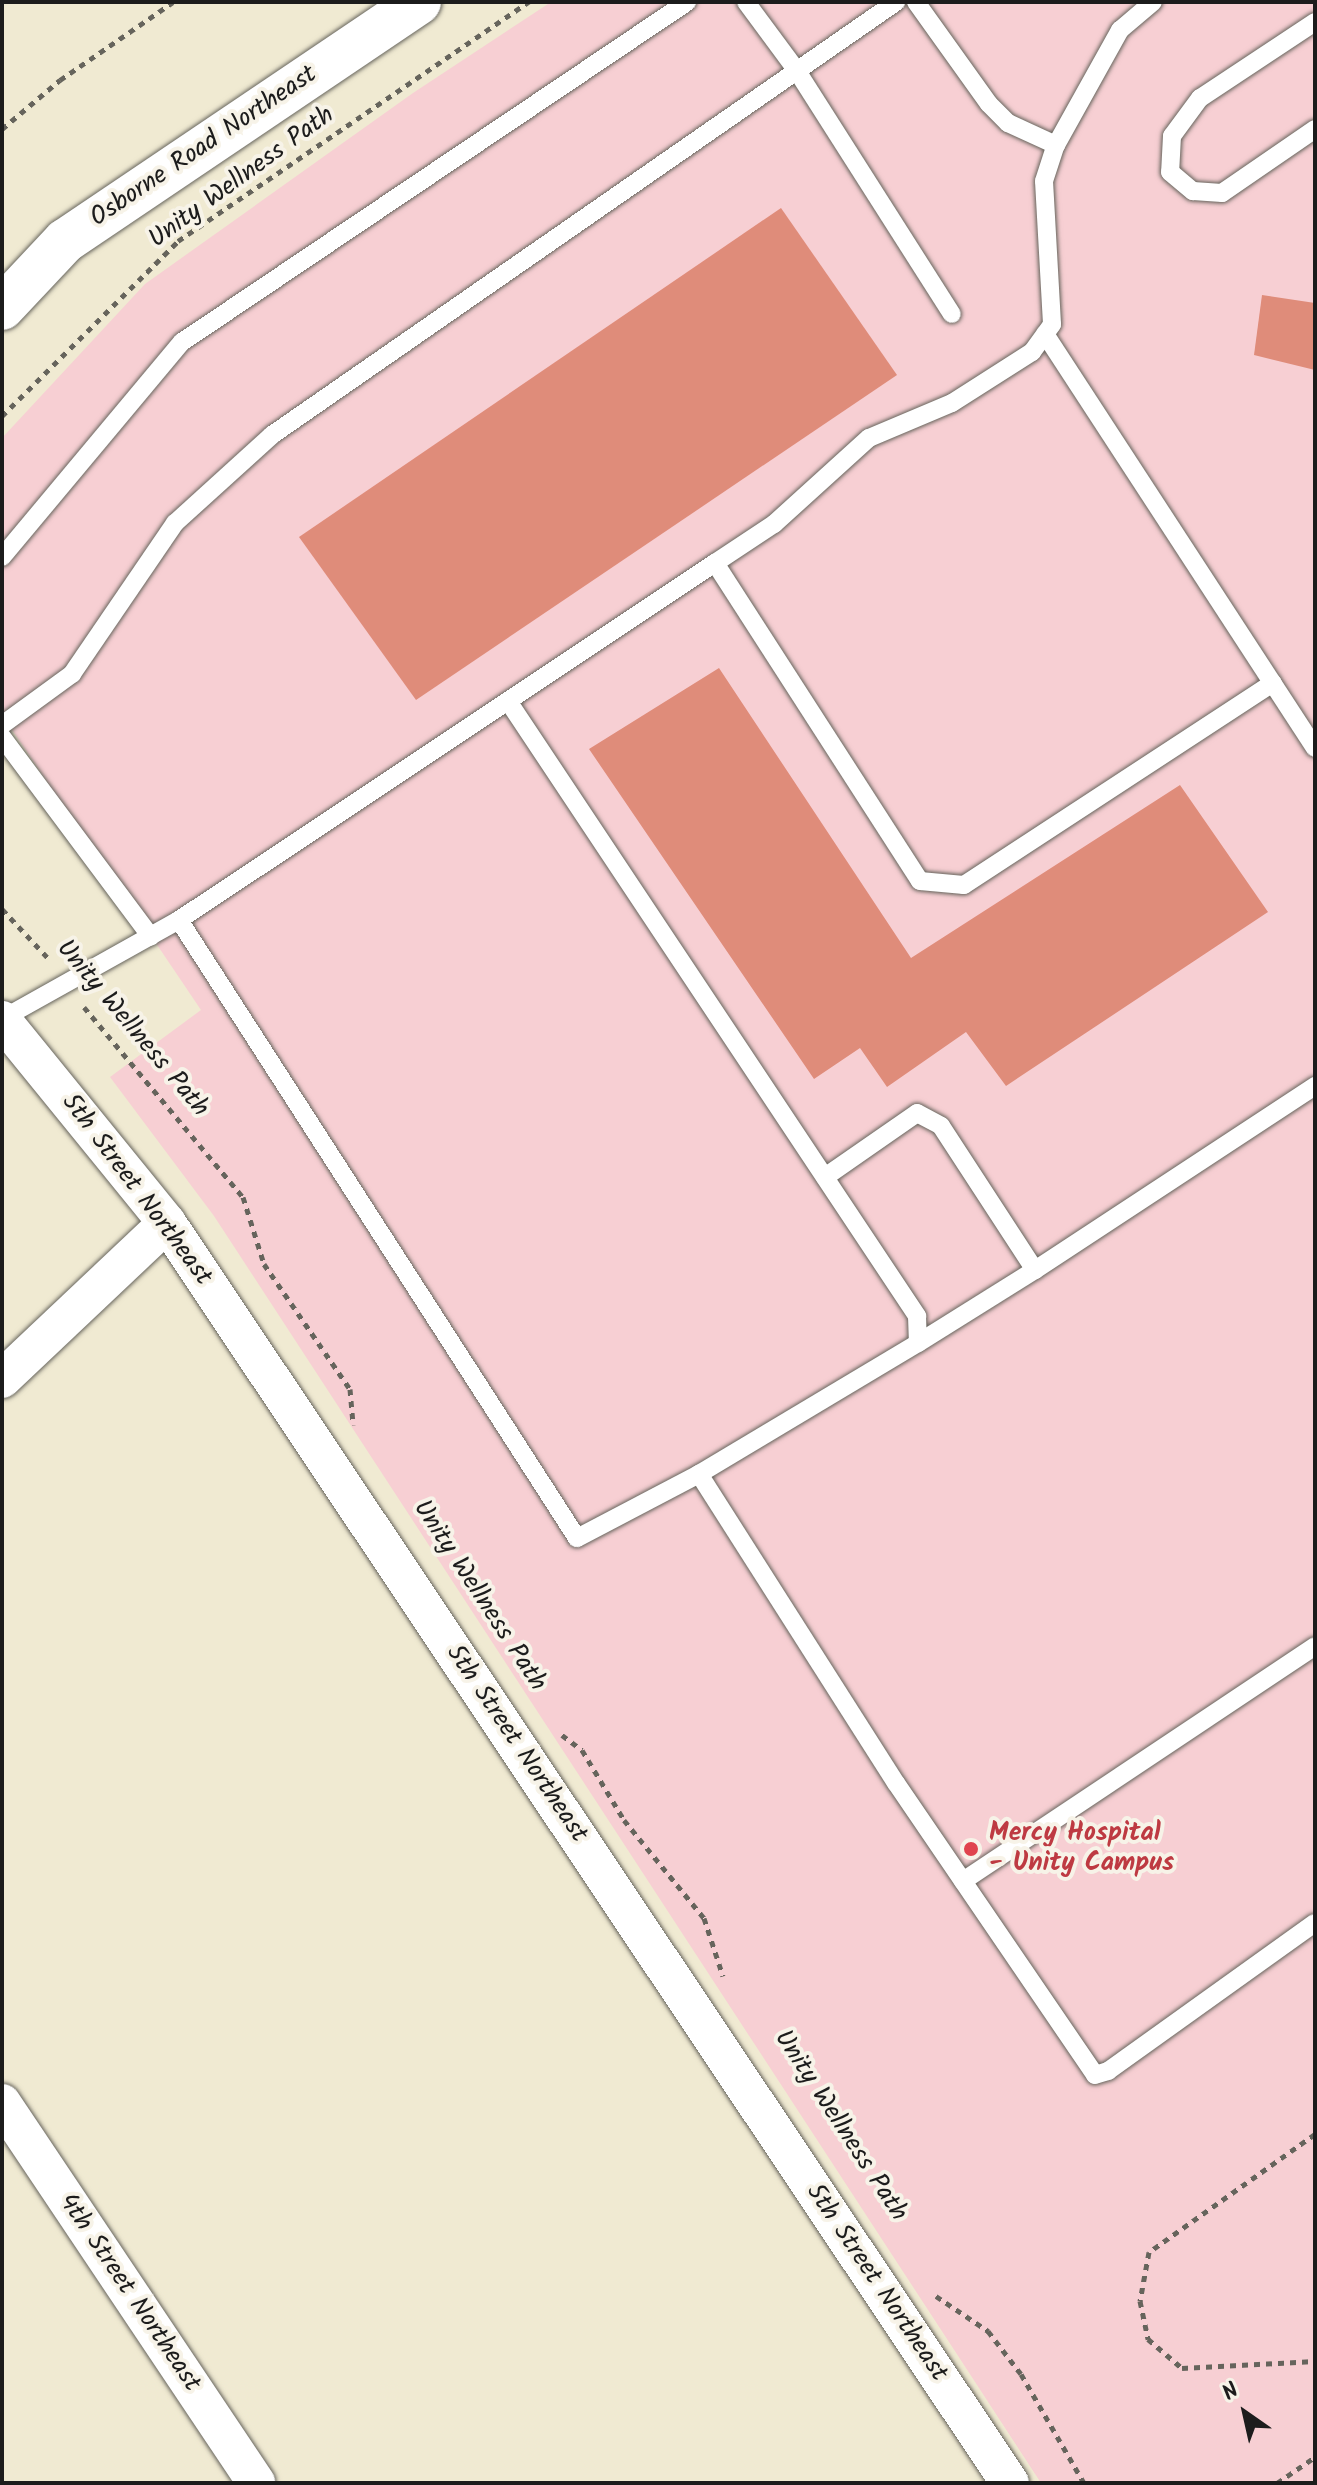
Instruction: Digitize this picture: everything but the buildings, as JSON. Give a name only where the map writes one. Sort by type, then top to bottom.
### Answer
[{"type":"street","name":"Osborne Road Northeast","points":[[2,308],[65,241],[419,2]]},
{"type":"street","name":"5th Street Northeast","points":[[2,1020],[167,1223],[1010,2483]]},
{"type":"street","points":[[2,1379],[167,1223]]},
{"type":"street","name":"4th Street Northeast","points":[[2,2103],[256,2483]]},
{"type":"lane","points":[[2,557],[182,342],[687,2]]},
{"type":"lane","points":[[746,2],[797,71],[952,314]]},
{"type":"lane","points":[[2,725],[72,674],[175,523],[272,435],[896,2]]},
{"type":"lane","points":[[916,2],[989,104],[1008,123],[1056,145]]},
{"type":"lane","points":[[2,1020],[179,920],[774,524],[869,438],[952,403],[1032,352],[1052,324],[1044,181],[1056,145],[1120,30],[1153,2]]},
{"type":"lane","points":[[1315,22],[1200,98],[1172,136],[1170,172],[1193,191],[1222,193],[1315,129]]},
{"type":"lane","points":[[1045,334],[1315,748]]},
{"type":"lane","points":[[715,563],[920,881],[964,885],[1273,683]]},
{"type":"lane","points":[[508,701],[917,1316],[918,1343]]},
{"type":"lane","points":[[2,737],[151,937]]},
{"type":"lane","points":[[179,920],[577,1538],[699,1474],[918,1343],[1315,1086]]},
{"type":"lane","points":[[825,1177],[917,1113],[941,1126],[1035,1270]]},
{"type":"lane","points":[[699,1474],[963,1881],[1095,2075],[1108,2071],[1315,1923]]},
{"type":"lane","points":[[963,1881],[1315,1646]]},
{"type":"path","points":[[2,129],[60,80],[173,2]]},
{"type":"path","name":"Unity Wellness Path","points":[[2,416],[178,241],[529,2]]},
{"type":"path","name":"Unity Wellness Path","points":[[2,909],[70,982],[90,1017],[243,1197],[264,1264],[350,1389],[355,1440]]},
{"type":"path","name":"Unity Wellness Path","points":[[550,1726],[582,1750],[624,1820],[704,1918],[725,1983]]},
{"type":"path","points":[[1315,2134],[1149,2252],[1140,2301],[1148,2339],[1182,2368],[1315,2361]]},
{"type":"path","points":[[932,2293],[988,2331],[1021,2374],[1084,2483]]},
{"type":"path","points":[[1277,2483],[1315,2457]]},
{"type":"shaded area","name":"Mercy Hospital - Unity Campus","points":[[551,2],[1315,2],[1315,2483],[1041,2483],[214,1216],[110,1077],[201,1010],[2,715],[2,438],[145,284],[413,93]]},
{"type":"place","name":"Mercy Hospital - Unity Campus","points":[[971,1849]]}]
